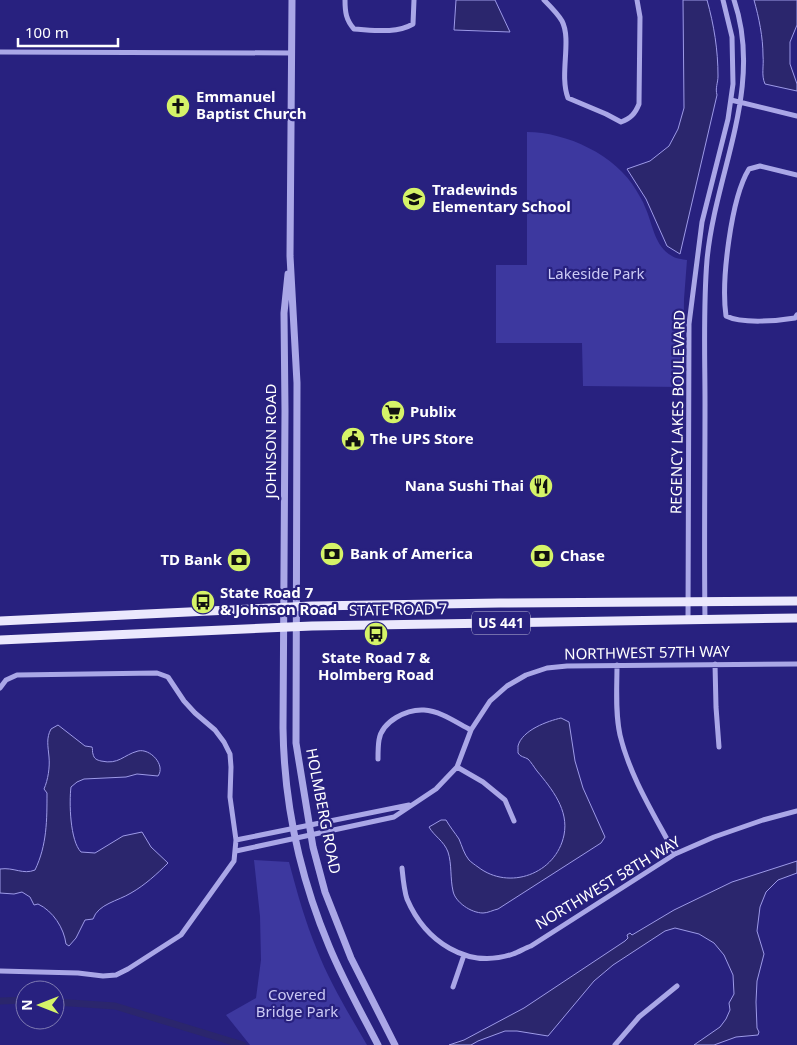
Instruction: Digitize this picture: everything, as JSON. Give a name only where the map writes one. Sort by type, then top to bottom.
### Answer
[{"type":"main road","name":"STATE ROAD 7","points":[[5,621],[297,607],[797,601]]},
{"type":"main road","name":"STATE ROAD 7","points":[[0,640],[296,626],[797,618]]},
{"type":"main road","points":[[0,626],[5,621]]},
{"type":"street","name":"JOHNSON ROAD","points":[[292,0],[290,256],[296,365],[296,626]]},
{"type":"street","points":[[345,0],[345,14],[349,24],[354,29],[377,30],[404,29],[413,24],[414,0]]},
{"type":"street","points":[[544,0],[562,20],[565,31],[564,88],[568,98],[621,122],[636,114],[639,104],[640,17],[637,0]]},
{"type":"street","name":"REGENCY LAKES BOULEVARD","points":[[688,620],[689,324],[702,222],[734,84],[732,37],[723,0]]},
{"type":"street","name":"REGENCY LAKES BOULEVARD","points":[[705,620],[704,370],[707,260],[716,203],[741,102],[744,61],[743,44],[734,0]]},
{"type":"street","points":[[0,52],[292,52]]},
{"type":"street","points":[[731,100],[797,116]]},
{"type":"street","points":[[796,316],[735,320],[726,316],[724,304],[729,244],[734,212],[743,178],[749,169],[760,166],[797,175]]},
{"type":"street","name":"JOHNSON ROAD","points":[[284,627],[284,313],[290,256]]},
{"type":"street","points":[[284,313],[289,321],[291,358],[296,365]]},
{"type":"street","name":"HOLMBERG ROAD","points":[[296,626],[295,734],[311,836],[326,892],[341,936],[395,1045]]},
{"type":"street","name":"HOLMBERG ROAD","points":[[284,627],[283,754],[292,827],[312,904],[328,946],[378,1045]]},
{"type":"street","points":[[716,664],[716,707],[719,747]]},
{"type":"street","name":"NORTHWEST 57TH WAY","points":[[236,852],[394,817],[436,789],[457,767],[471,730],[490,701],[507,686],[526,675],[547,668],[567,666],[797,664]]},
{"type":"street","points":[[617,665],[617,710],[620,735],[638,784],[675,854]]},
{"type":"street","points":[[0,688],[6,680],[17,675],[157,673],[168,677],[184,701],[215,730],[230,754],[230,797],[236,840],[234,861],[181,935],[128,970],[116,975],[103,976],[78,973],[0,971]]},
{"type":"street","points":[[378,759],[379,738],[383,729],[393,720],[409,712],[425,710],[442,715],[471,730]]},
{"type":"street","points":[[457,767],[483,782],[505,800],[514,821]]},
{"type":"street","name":"NORTHWEST 57TH WAY","points":[[236,840],[292,827],[412,804]]},
{"type":"street","name":"NORTHWEST 58TH WAY","points":[[464,955],[500,957],[514,954],[531,946],[675,854],[731,831],[797,811]]},
{"type":"street","points":[[402,868],[406,897],[425,928],[436,940],[464,955],[453,987]]},
{"type":"street","points":[[615,1045],[640,1017],[677,986]]},
{"type":"green space","name":"Lakeside Park","points":[[527,132],[558,136],[573,141],[603,156],[616,166],[627,177],[641,198],[661,247],[674,257],[687,260],[684,299],[683,387],[583,386],[582,343],[496,343],[496,265],[527,265]]},
{"type":"green space","name":"Covered Bridge Park","points":[[254,860],[289,862],[305,917],[322,962],[367,1045],[250,1045],[226,1015],[256,998],[261,960],[260,916]]},
{"type":"shaded area","points":[[456,0],[495,0],[510,32],[454,30]]},
{"type":"shaded area","points":[[683,0],[707,0],[715,38],[718,76],[717,95],[680,254],[667,246],[646,199],[627,169],[650,161],[669,146],[678,129],[684,108]]},
{"type":"shaded area","points":[[754,0],[797,0],[797,25],[790,42],[790,64],[797,84],[797,91],[765,84],[761,35]]},
{"type":"shaded area","points":[[561,718],[569,722],[575,761],[583,788],[605,837],[601,843],[498,909],[487,913],[478,913],[469,909],[460,903],[454,895],[448,852],[429,827],[441,820],[446,820],[459,839],[464,853],[469,860],[490,874],[503,878],[517,878],[530,875],[552,860],[559,849],[564,835],[565,826],[562,809],[558,800],[529,760],[518,753],[518,746],[520,740],[530,731],[549,721]]},
{"type":"shaded area","points":[[58,725],[85,746],[92,747],[94,757],[98,760],[112,762],[138,751],[143,751],[156,758],[160,767],[158,776],[137,774],[126,777],[84,779],[71,787],[70,811],[72,831],[77,847],[81,852],[95,853],[123,836],[142,832],[151,847],[168,863],[141,886],[126,896],[104,906],[93,919],[85,920],[76,938],[69,946],[66,944],[63,932],[57,921],[43,907],[38,904],[34,905],[30,897],[22,892],[14,894],[0,893],[0,869],[31,871],[35,870],[39,861],[46,823],[47,793],[44,789],[49,769],[48,739],[51,729]]},
{"type":"shaded area","points":[[797,861],[797,873],[778,880],[766,892],[760,907],[757,931],[764,954],[757,981],[758,1035],[736,1037],[714,1045],[694,1045],[720,1027],[726,1019],[730,1010],[729,1003],[734,994],[733,975],[724,955],[714,943],[699,934],[675,928],[665,931],[613,965],[594,981],[548,1036],[505,1031],[471,1045],[449,1045],[464,1040],[524,1008],[625,941],[630,933],[632,935],[674,910],[732,882]]},
{"type":"waterway","points":[[0,1001],[15,1000]]},
{"type":"waterway","points":[[65,1003],[115,1006],[243,1045]]},
{"type":"place","name":"Emmanuel Baptist Church","points":[[178,106]]},
{"type":"place","name":"Tradewinds Elementary School","points":[[414,199]]},
{"type":"place","name":"Publix","points":[[393,412]]},
{"type":"place","name":"The UPS Store","points":[[353,439]]},
{"type":"place","name":"Nana Sushi Thai","points":[[541,486]]},
{"type":"place","name":"Bank of America","points":[[332,554]]},
{"type":"place","name":"Chase","points":[[542,556]]},
{"type":"place","name":"TD Bank","points":[[239,560]]},
{"type":"place","name":"State Road 7 & Johnson Road","points":[[203,602]]},
{"type":"place","name":"State Road 7 & Holmberg Road","points":[[376,634]]}]
